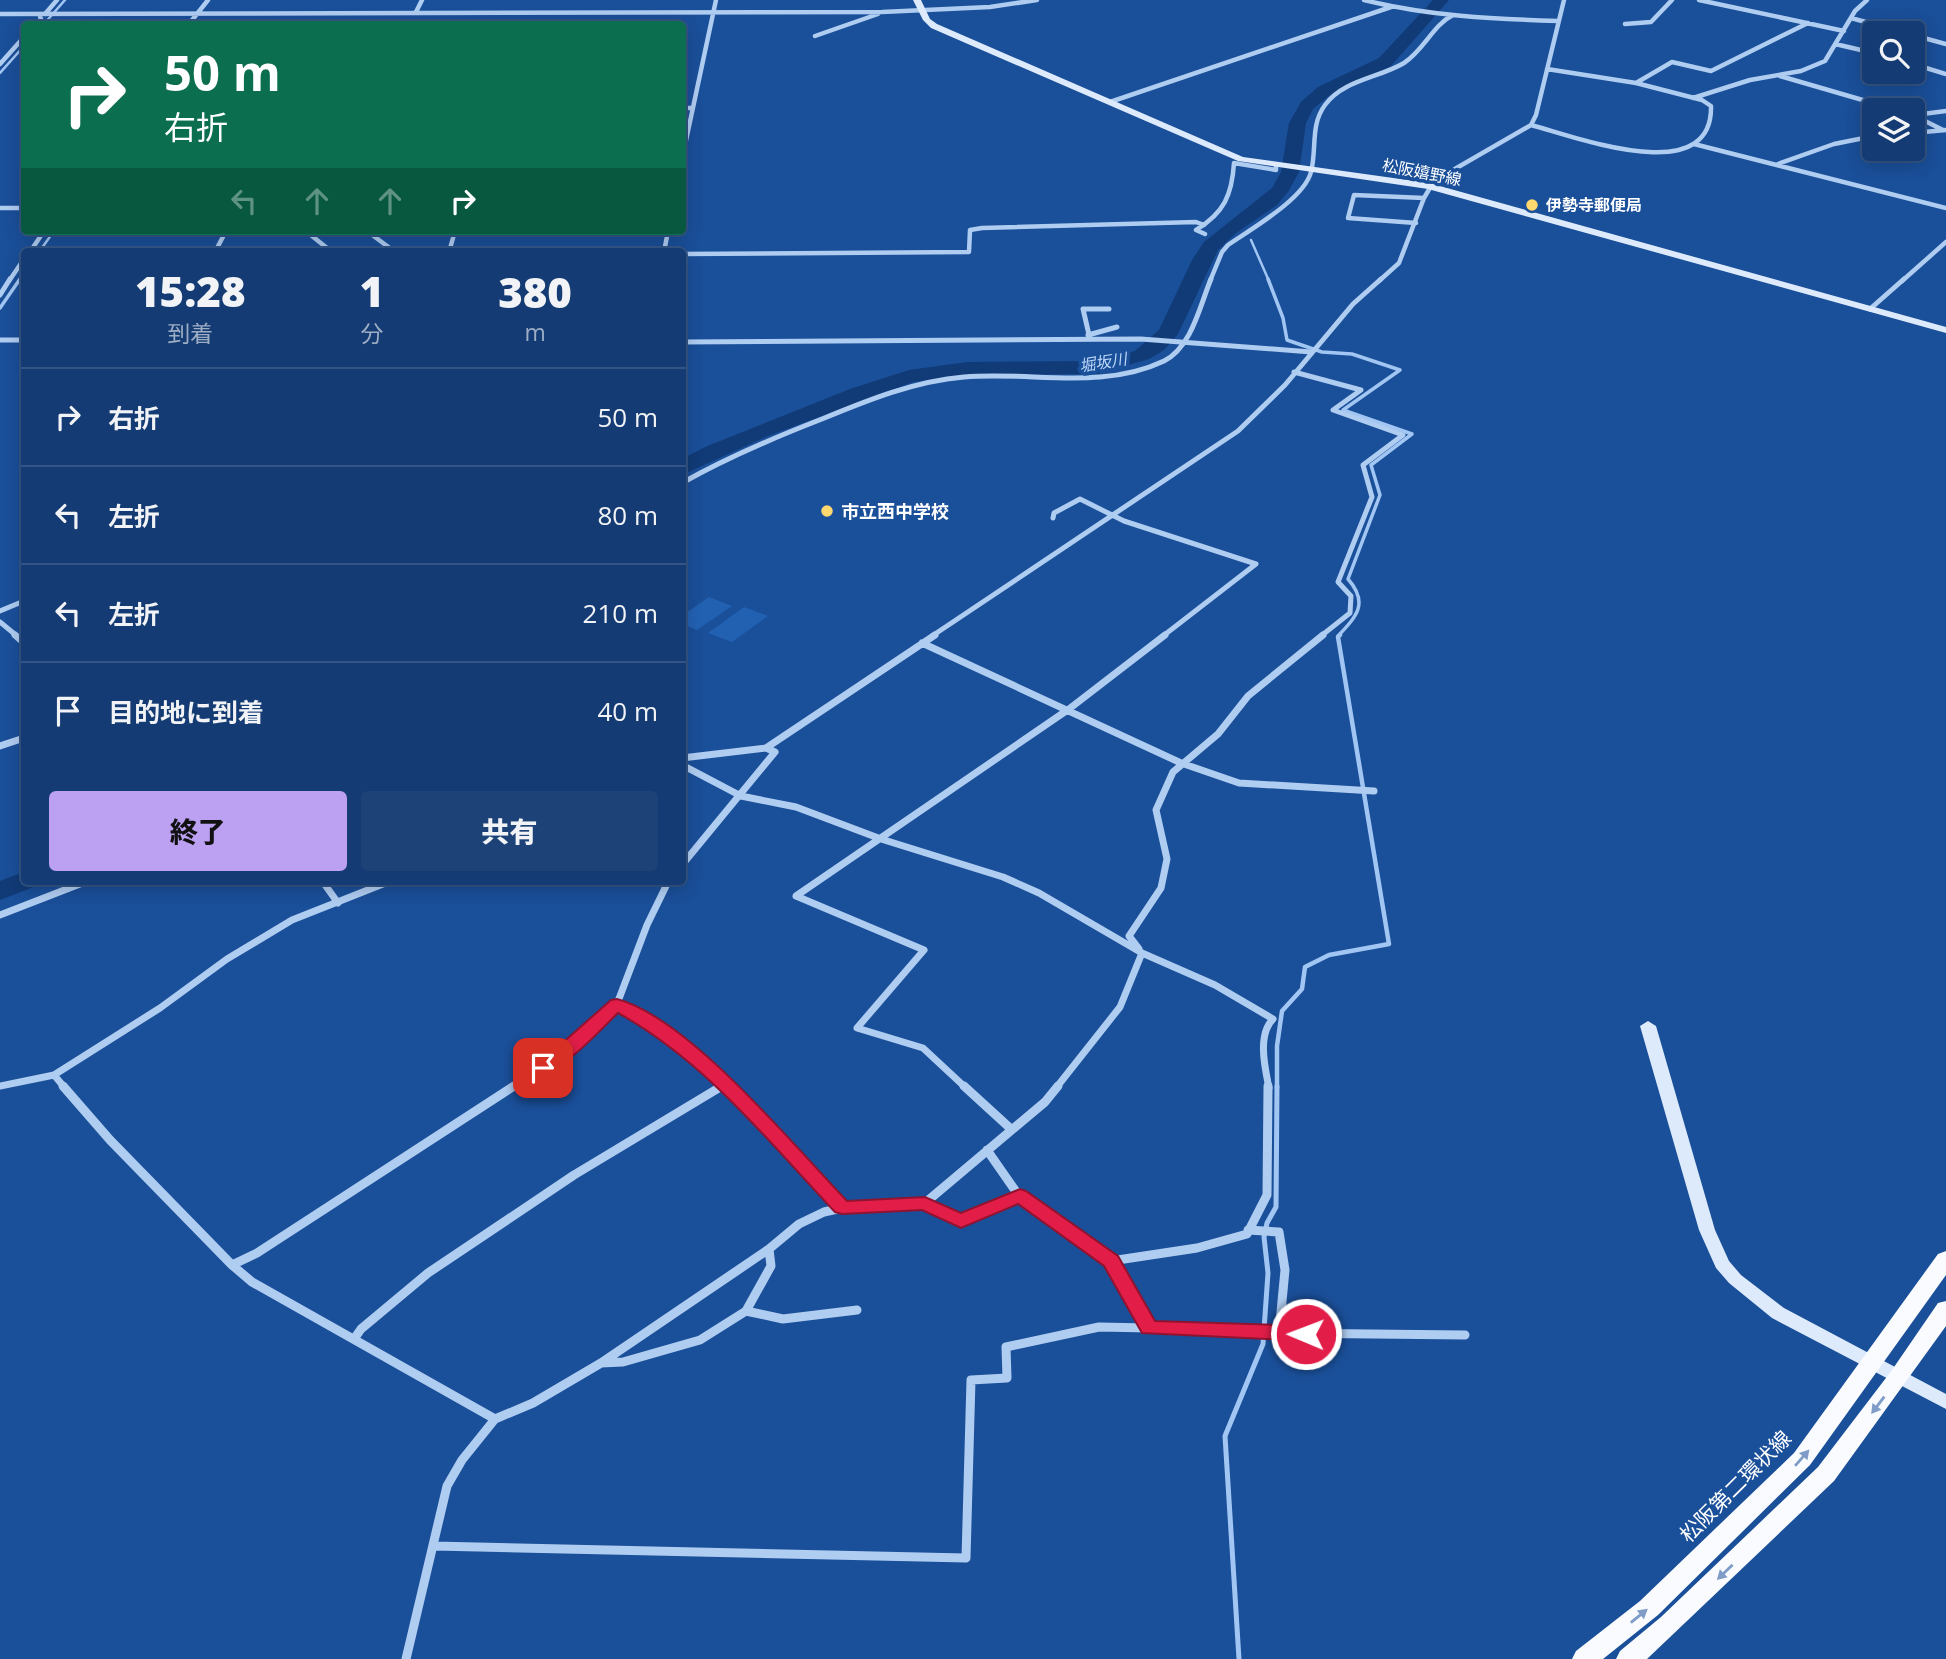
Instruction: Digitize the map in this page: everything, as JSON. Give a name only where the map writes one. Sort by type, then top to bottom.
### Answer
[{"type":"main road","name":"松阪嬉野線","points":[[917,0],[921,10],[934,26],[1241,159],[1429,186],[1946,330]]},
{"type":"main road","points":[[1648,1026],[1707,1230],[1723,1264],[1735,1279],[1778,1313],[1946,1402]]},
{"type":"main road","name":"松阪第二環状線","points":[[1585,1659],[1648,1608],[1802,1459],[1946,1259]]},
{"type":"main road","points":[[1629,1659],[1670,1624],[1826,1474],[1900,1376],[1946,1309]]},
{"type":"street","points":[[39,21],[57,0]]},
{"type":"street","points":[[191,21],[208,0]]},
{"type":"street","points":[[416,12],[422,0]]},
{"type":"street","points":[[686,140],[716,0]]},
{"type":"street","points":[[0,15],[882,12],[1009,5],[1037,0]]},
{"type":"street","points":[[1364,0],[1391,7],[1450,15],[1558,21]]},
{"type":"street","points":[[686,758],[766,748],[1238,431],[1285,385],[1353,304],[1399,263],[1429,186],[1448,171],[1531,125],[1564,0]]},
{"type":"street","points":[[1625,24],[1651,22],[1672,0]]},
{"type":"street","points":[[1699,0],[1844,31]]},
{"type":"street","points":[[1693,98],[1741,83],[1801,71],[1825,61],[1851,18],[1867,0]]},
{"type":"street","points":[[1110,102],[1391,7]]},
{"type":"street","points":[[815,36],[882,12]]},
{"type":"street","points":[[686,480],[734,454],[912,386],[965,377],[1051,380],[1098,377],[1157,363],[1176,353],[1222,252],[1280,208],[1303,185],[1312,171],[1312,138],[1325,104],[1346,88],[1409,60],[1450,15]]},
{"type":"street","points":[[1851,18],[1862,21]]},
{"type":"street","points":[[1636,83],[1672,62],[1711,71],[1808,23]]},
{"type":"street","points":[[1925,38],[1946,44]]},
{"type":"street","points":[[0,64],[21,40]]},
{"type":"street","points":[[1835,44],[1862,50]]},
{"type":"street","points":[[1925,68],[1946,74]]},
{"type":"street","points":[[1546,69],[1636,83],[1709,104],[1713,119],[1707,131],[1694,144]]},
{"type":"street","points":[[1780,76],[1862,100]]},
{"type":"street","points":[[686,108],[693,108]]},
{"type":"street","points":[[1925,114],[1946,111]]},
{"type":"street","points":[[1925,120],[1944,130]]},
{"type":"street","points":[[1531,125],[1659,152],[1694,144],[1946,208]]},
{"type":"street","points":[[1925,132],[1944,130]]},
{"type":"street","points":[[1777,165],[1835,144],[1862,138]]},
{"type":"street","points":[[1205,234],[1196,230],[1215,219],[1232,192],[1234,163],[1276,170],[1276,166]]},
{"type":"street","points":[[1416,223],[1348,218],[1354,195],[1424,198]]},
{"type":"street","points":[[0,208],[21,208]]},
{"type":"street","points":[[686,254],[970,252],[970,230],[982,228],[1105,225],[1136,220],[1196,222],[1204,225]]},
{"type":"street","points":[[316,235],[312,236],[327,248]]},
{"type":"street","points":[[372,235],[390,248]]},
{"type":"street","points":[[1870,309],[1946,242]]},
{"type":"street","points":[[0,295],[21,264]]},
{"type":"street","points":[[1089,337],[1083,309],[1109,309]]},
{"type":"street","points":[[1089,337],[1116,327]]},
{"type":"street","points":[[686,342],[1089,337],[1313,350]]},
{"type":"street","points":[[0,340],[21,340]]},
{"type":"street","points":[[1142,953],[1129,936],[1161,888],[1167,859],[1156,810],[1173,772],[1218,734],[1248,696],[1350,613],[1351,596],[1338,582],[1372,497],[1363,465],[1403,435],[1332,410],[1361,390],[1294,372]]},
{"type":"street","points":[[1011,1129],[923,1048],[857,1028],[924,950],[796,896],[1069,709],[1256,564],[1124,521],[1080,499],[1054,513],[1053,518]]},
{"type":"street","points":[[0,611],[21,602]]},
{"type":"street","points":[[0,622],[21,640]]},
{"type":"street","points":[[922,643],[1069,709],[1181,764],[1239,783],[1374,790]]},
{"type":"street","points":[[0,746],[21,739]]},
{"type":"street","points":[[686,859],[775,752],[766,748]]},
{"type":"street","points":[[686,767],[741,796],[796,807],[881,839],[1003,877],[1039,893],[1142,953],[1215,985],[1273,1019],[1269,1023],[1263,1055],[1269,1089],[1267,1195],[1261,1212],[1251,1221],[1250,1230],[1247,1234],[1211,1247],[1111,1261]]},
{"type":"street","points":[[0,915],[78,885]]},
{"type":"street","points":[[325,885],[338,903]]},
{"type":"street","points":[[0,1086],[54,1075],[160,1008],[227,959],[292,920],[381,885]]},
{"type":"street","points":[[232,1265],[257,1253],[563,1054],[617,1004],[647,925],[667,885]]},
{"type":"street","points":[[925,1203],[1045,1102],[1117,1011],[1142,953]]},
{"type":"street","points":[[617,1004],[661,1028],[725,1084],[842,1208]]},
{"type":"street","points":[[54,1075],[110,1140],[232,1265],[252,1282],[495,1419]]},
{"type":"street","points":[[354,1339],[361,1329],[428,1273],[574,1175],[725,1084]]},
{"type":"street","points":[[987,1150],[1020,1196],[1111,1261],[1149,1328]]},
{"type":"street","points":[[406,1659],[447,1486],[462,1460],[495,1419],[533,1403],[601,1363],[769,1249],[799,1224],[824,1212],[842,1208],[925,1203],[961,1221],[1020,1196]]},
{"type":"street","points":[[1250,1230],[1277,1232],[1285,1270],[1278,1333]]},
{"type":"street","points":[[601,1363],[623,1362],[700,1340],[746,1311],[771,1266],[769,1249]]},
{"type":"street","points":[[746,1311],[783,1319],[857,1310]]},
{"type":"street","points":[[435,1545],[966,1558],[971,1380],[1007,1378],[1006,1348],[1099,1327],[1465,1335]]},
{"type":"shaded area","points":[[709,597],[732,606],[697,630],[686,625],[686,613]]},
{"type":"shaded area","points":[[744,607],[768,616],[732,642],[708,633]]},
{"type":"waterway","points":[[47,21],[65,0]]},
{"type":"waterway","name":"堀坂川","points":[[686,466],[760,432],[857,393],[909,376],[967,368],[1045,370],[1097,367],[1142,355],[1156,346],[1176,320],[1195,274],[1211,246],[1229,229],[1261,208],[1279,192],[1290,172],[1295,133],[1307,106],[1324,91],[1385,62],[1441,0]]},
{"type":"waterway","points":[[0,73],[21,49]]},
{"type":"waterway","points":[[42,248],[51,235]]},
{"type":"waterway","points":[[1251,240],[1269,281]]},
{"type":"waterway","points":[[0,308],[20,279]]},
{"type":"waterway","points":[[1268,279],[1283,318],[1287,340],[1322,352],[1352,354],[1400,370],[1343,410],[1412,434],[1371,465],[1380,495],[1348,579],[1358,595],[1358,609],[1351,622],[1338,636]]},
{"type":"waterway","points":[[1277,1086],[1277,1046],[1282,1011],[1302,989],[1305,967],[1329,955],[1389,944],[1338,637],[1340,635]]},
{"type":"waterway","name":"堀坂川","points":[[0,891],[21,882]]},
{"type":"waterway","points":[[1239,1659],[1225,1436],[1263,1344],[1268,1273],[1264,1237],[1267,1223],[1276,1207],[1277,1086]]},
{"type":"place","name":"伊勢寺郵便局","points":[[1532,205]]},
{"type":"place","name":"市立西中学校","points":[[827,511]]},
{"type":"route","points":[[543,1068],[563,1054],[617,1004],[661,1028],[709,1068],[842,1208],[925,1203],[961,1221],[1020,1196],[1111,1261],[1149,1328],[1306,1334]]}]
